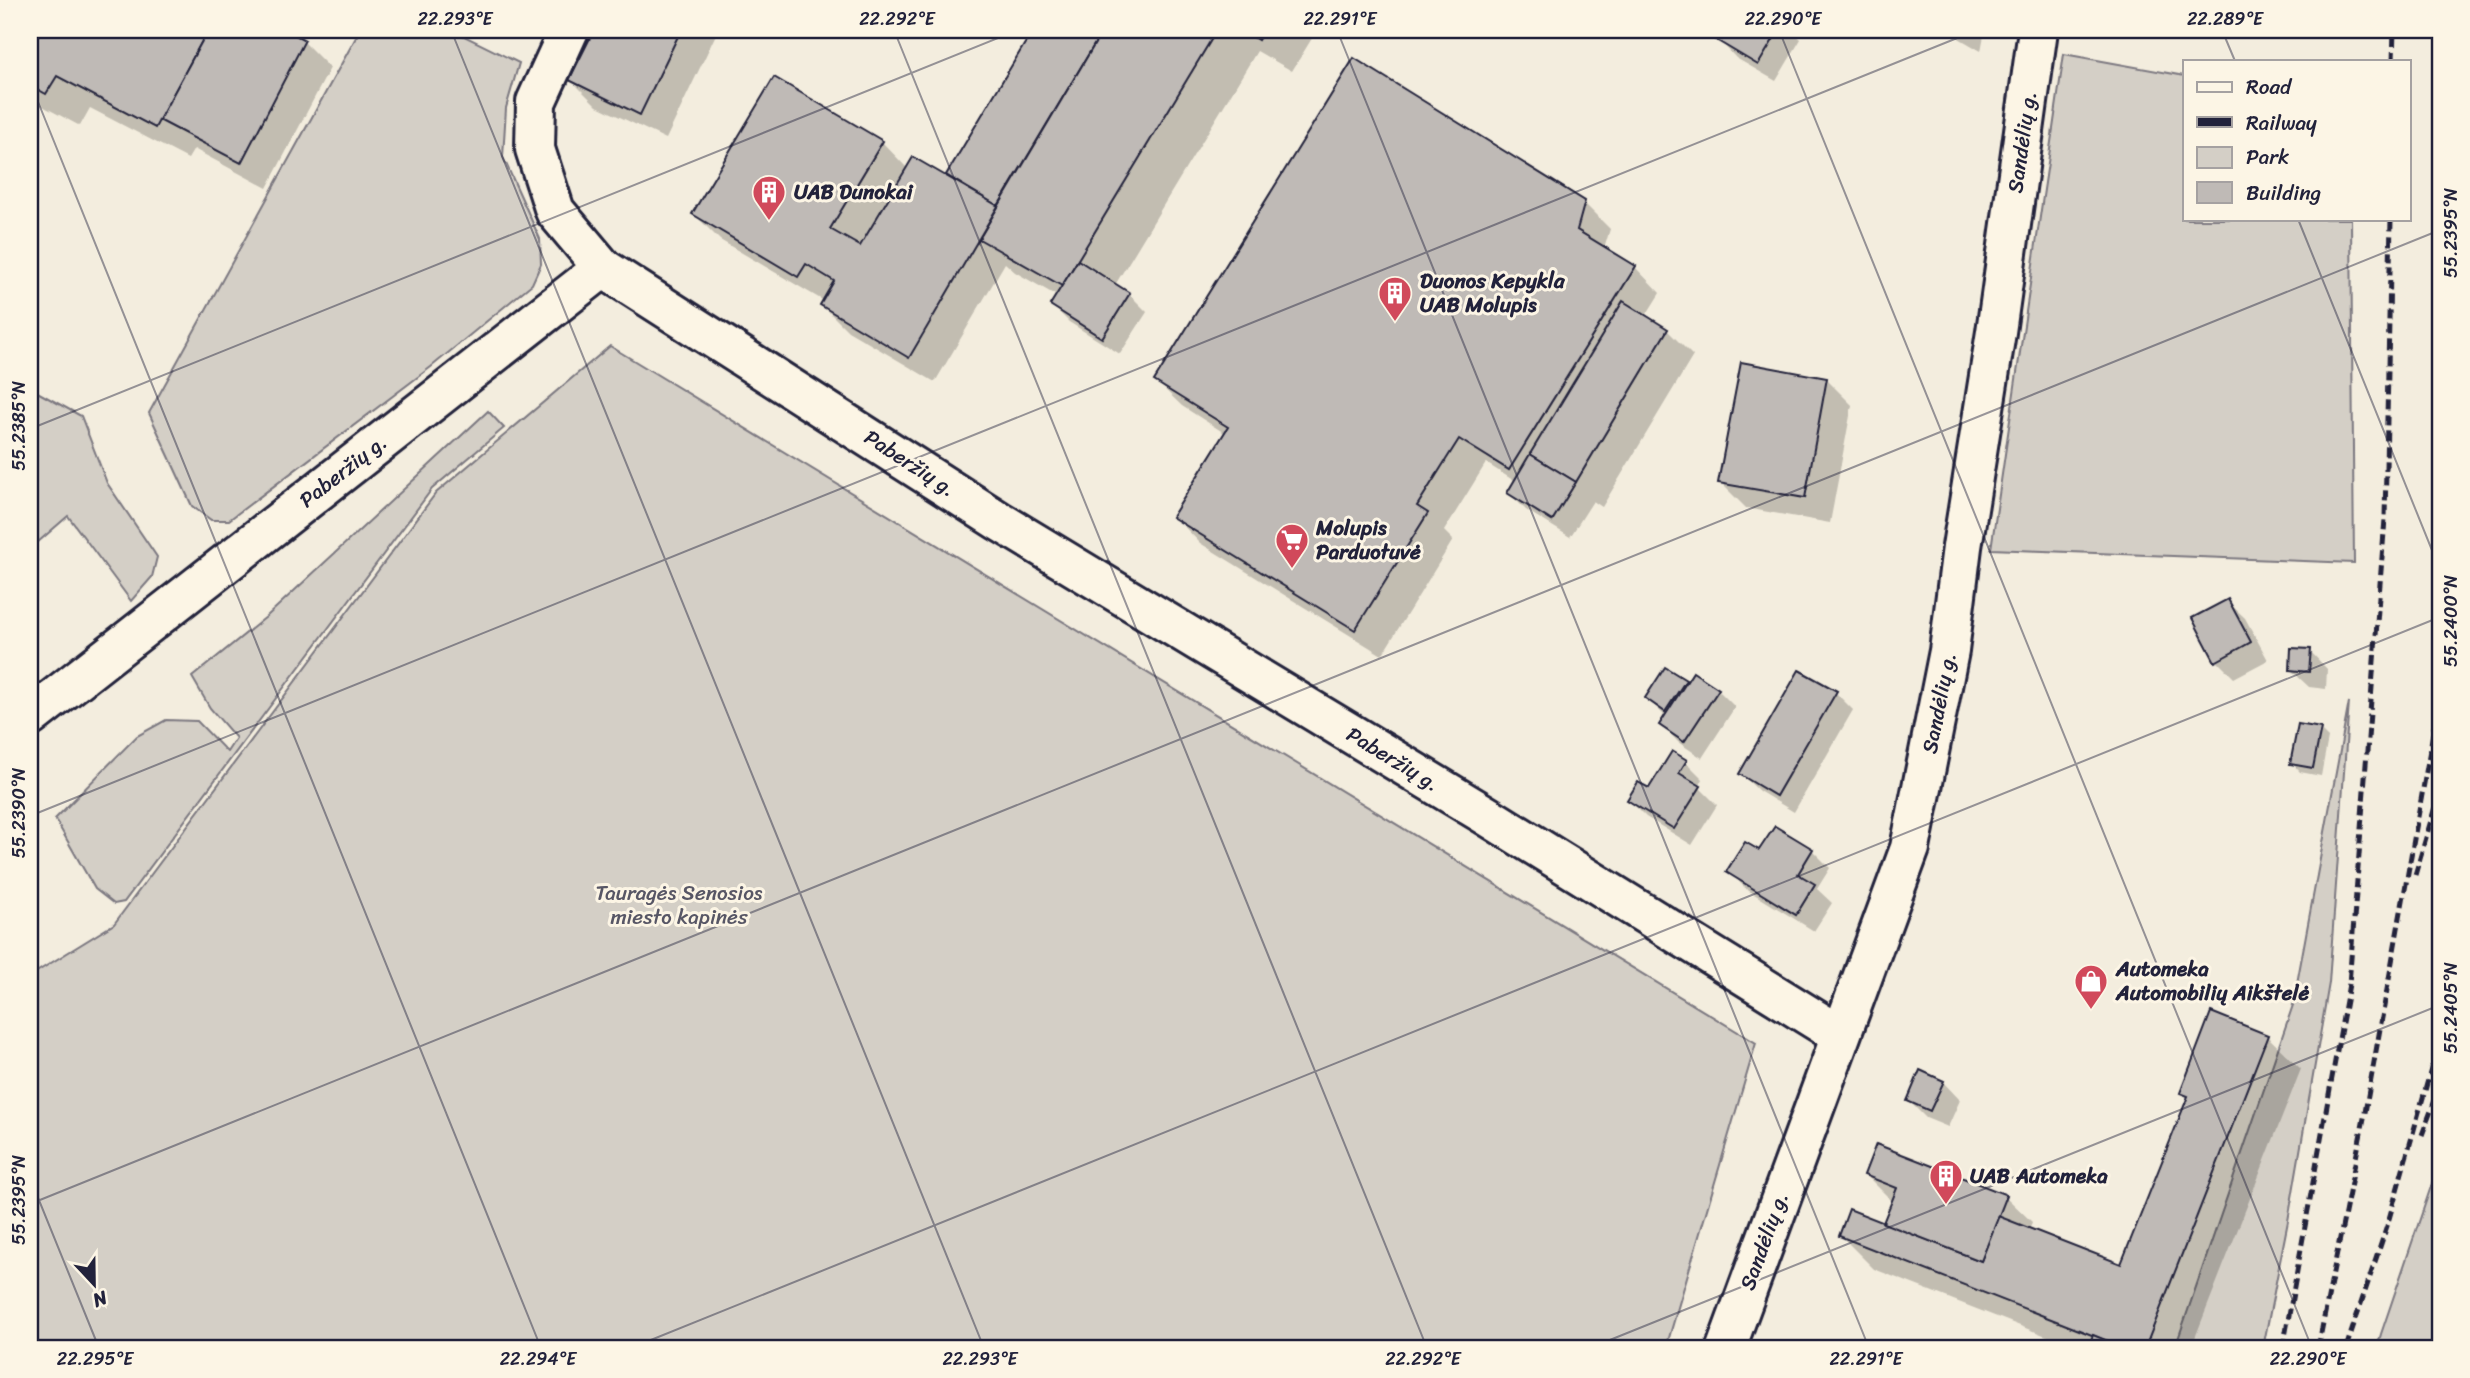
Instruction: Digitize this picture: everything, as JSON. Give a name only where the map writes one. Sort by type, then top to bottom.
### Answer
[{"type":"street","points":[[569,30],[536,102],[535,149],[555,211],[603,268]]},
{"type":"street","name":"Sandėlių g.","points":[[1726,1348],[1910,848],[1949,651],[2038,30]]},
{"type":"street","name":"Paberžių g.","points":[[30,718],[603,268],[999,521],[1472,807],[1840,1035]]},
{"type":"green space","points":[[360,30],[452,30],[519,63],[506,108],[503,157],[540,239],[541,264],[532,284],[431,367],[229,520],[211,520],[192,506],[149,413]]},
{"type":"green space","points":[[2064,54],[2183,76],[2183,220],[2351,220],[2354,563],[1991,549]]},
{"type":"green space","name":"Tauragės Senosios miesto kapinės","points":[[610,346],[1756,1043],[1666,1348],[30,1348],[30,976],[114,924],[436,493]]},
{"type":"green space","points":[[30,388],[81,416],[107,483],[157,557],[152,577],[131,601],[68,516],[30,549]]},
{"type":"green space","points":[[488,411],[504,428],[432,489],[124,902],[114,904],[95,889],[55,819],[137,736],[166,720],[197,721],[227,752],[236,738],[210,708],[192,677],[266,617]]},
{"type":"green space","points":[[2349,702],[2329,983],[2263,1348],[2175,1348],[2293,1005]]},
{"type":"green space","points":[[2440,1160],[2440,1348],[2377,1348],[2381,1334]]},
{"type":"building","points":[[30,30],[208,30],[155,128],[57,76],[46,94],[30,85]]},
{"type":"building","points":[[208,30],[286,30],[305,40],[241,163],[159,120]]},
{"type":"building","points":[[594,30],[681,30],[640,115],[569,80]]},
{"type":"building","points":[[1033,30],[1103,30],[998,206],[946,175]]},
{"type":"building","points":[[1103,30],[1217,30],[1062,286],[979,239]]},
{"type":"building","points":[[1242,30],[1264,30],[1258,40]]},
{"type":"building","points":[[1723,30],[1779,30],[1758,65],[1716,40]]},
{"type":"building","name":"Duonos Kepykla UAB Molupis","points":[[1354,58],[1585,201],[1577,230],[1636,266],[1509,470],[1459,439],[1417,506],[1428,513],[1355,630],[1172,517],[1228,427],[1154,381]]},
{"type":"building","name":"UAB Dunokai","points":[[774,77],[883,141],[830,229],[860,246],[913,157],[998,206],[909,358],[820,305],[834,281],[806,264],[798,277],[692,214]]},
{"type":"building","points":[[1078,260],[1130,293],[1102,338],[1050,305]]},
{"type":"building","points":[[1623,301],[1668,329],[1576,482],[1530,454]]},
{"type":"building","points":[[1741,362],[1827,378],[1805,498],[1718,483]]},
{"type":"building","points":[[1530,454],[1576,482],[1552,521],[1507,493]]},
{"type":"building","points":[[2228,599],[2251,642],[2215,662],[2192,618]]},
{"type":"building","points":[[2291,648],[2311,649],[2309,672],[2290,670]]},
{"type":"building","points":[[1665,667],[1686,680],[1665,712],[1645,698]]},
{"type":"building","points":[[1799,670],[1837,691],[1776,796],[1739,774]]},
{"type":"building","points":[[1693,672],[1719,689],[1684,742],[1659,725]]},
{"type":"building","points":[[2298,724],[2321,728],[2313,768],[2290,764]]},
{"type":"building","points":[[1672,751],[1687,760],[1679,773],[1701,786],[1674,829],[1627,800],[1638,782],[1649,788]]},
{"type":"building","points":[[1775,826],[1813,849],[1798,874],[1815,884],[1796,915],[1726,872],[1745,842],[1759,850]]},
{"type":"building","points":[[2211,1012],[2268,1035],[2145,1348],[2125,1348],[1839,1236],[1849,1209],[1981,1261],[1998,1216],[2121,1264],[2188,1096],[2180,1093]]},
{"type":"building","points":[[1920,1070],[1944,1081],[1930,1111],[1907,1101]]},
{"type":"building","name":"UAB Automeka","points":[[1876,1144],[2007,1195],[1981,1261],[1883,1223],[1897,1188],[1864,1175]]},
{"type":"building","points":[[2093,1335],[2125,1348],[2088,1348]]},
{"type":"railway","points":[[2393,60],[2394,30]]},
{"type":"railway","points":[[2283,1348],[2349,984],[2385,519],[2391,220]]},
{"type":"railway","points":[[2318,1348],[2364,1118],[2440,694]]},
{"type":"railway","points":[[2415,875],[2440,790]]},
{"type":"railway","points":[[2346,1348],[2387,1226],[2440,1037]]},
{"type":"railway","points":[[2422,1135],[2440,1087]]},
{"type":"place","name":"UAB Dunokai","points":[[769,222]]},
{"type":"place","name":"Duonos Kepykla UAB Molupis","points":[[1395,323]]},
{"type":"place","name":"Molupis Parduotuvė","points":[[1292,570]]},
{"type":"place","name":"Automeka Automobilių Aikštelė","points":[[2091,1011]]},
{"type":"place","name":"UAB Automeka","points":[[1946,1206]]}]
